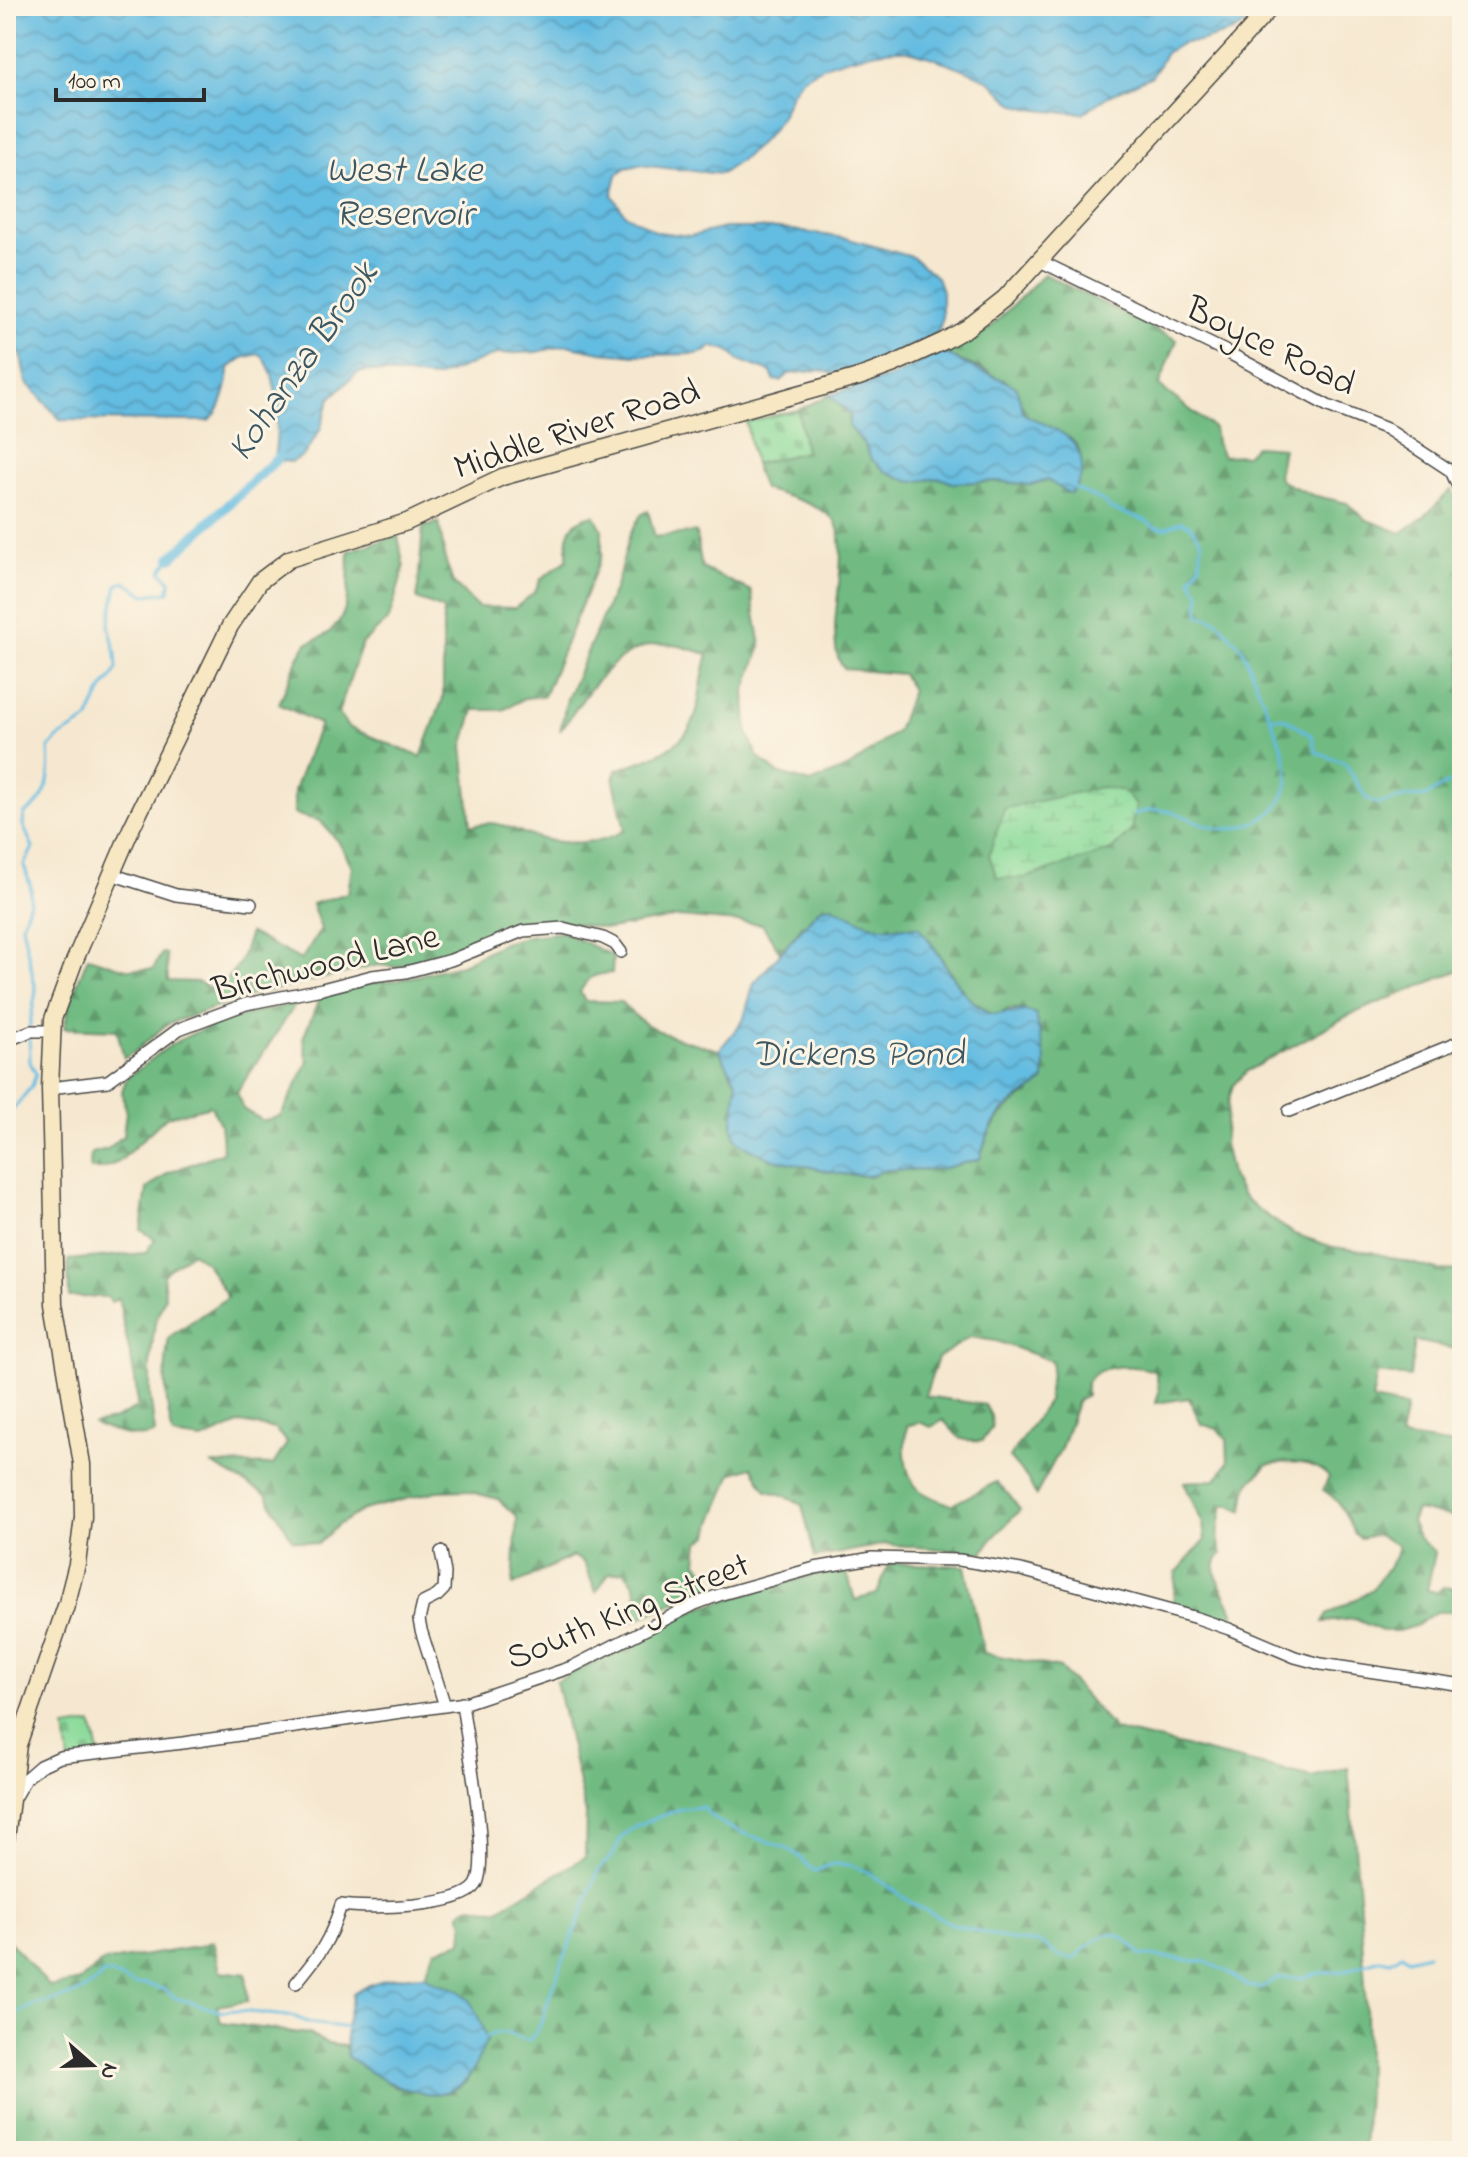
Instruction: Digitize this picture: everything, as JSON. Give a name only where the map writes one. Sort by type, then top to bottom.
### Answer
[{"type":"main road","name":"Middle River Road","points":[[6,1839],[12,1802],[11,1752],[70,1592],[83,1517],[82,1464],[55,1304],[46,1030],[111,874],[230,626],[260,581],[275,567],[315,549],[407,522],[502,477],[842,382],[894,364],[967,328],[1005,298],[1272,6]]},
{"type":"street","name":"Boyce Road","points":[[1040,261],[1225,351],[1328,406],[1387,429],[1451,471],[1462,495]]},
{"type":"street","points":[[111,874],[176,895],[251,904]]},
{"type":"street","name":"Birchwood Lane","points":[[50,1088],[108,1081],[179,1029],[234,1008],[372,976],[406,972],[451,960],[523,931],[563,928],[603,938],[615,944],[621,952]]},
{"type":"street","points":[[6,1041],[46,1030]]},
{"type":"street","points":[[1289,1111],[1462,1041]]},
{"type":"street","points":[[441,1552],[444,1589],[423,1603],[419,1620],[445,1706]]},
{"type":"street","name":"South King Street","points":[[12,1802],[25,1779],[40,1766],[60,1757],[183,1743],[462,1703],[572,1667],[669,1617],[722,1594],[815,1568],[872,1558],[959,1560],[1021,1570],[1197,1618],[1295,1657],[1321,1664],[1462,1685]]},
{"type":"street","points":[[296,1983],[325,1948],[341,1905],[362,1908],[451,1900],[468,1894],[478,1882],[481,1872],[479,1838],[462,1703]]},
{"type":"green space","points":[[1044,274],[1177,340],[1159,386],[1214,428],[1216,443],[1223,456],[1246,455],[1255,446],[1283,448],[1278,476],[1281,481],[1312,495],[1347,503],[1367,520],[1401,533],[1425,516],[1452,489],[1462,514],[1462,844],[1457,849],[1462,853],[1462,969],[1349,1015],[1247,1071],[1233,1085],[1224,1144],[1232,1178],[1242,1195],[1294,1234],[1333,1247],[1371,1252],[1437,1270],[1462,1271],[1462,1350],[1415,1341],[1410,1377],[1377,1373],[1372,1400],[1406,1407],[1400,1437],[1462,1446],[1462,1518],[1416,1510],[1411,1522],[1418,1537],[1435,1553],[1427,1590],[1437,1592],[1443,1587],[1462,1589],[1462,1612],[1436,1612],[1415,1626],[1398,1631],[1382,1631],[1355,1619],[1323,1622],[1327,1615],[1372,1590],[1395,1557],[1398,1545],[1378,1535],[1360,1538],[1340,1505],[1323,1490],[1329,1477],[1316,1467],[1292,1462],[1268,1464],[1249,1484],[1243,1511],[1223,1505],[1218,1536],[1222,1554],[1215,1569],[1235,1621],[1173,1603],[1176,1573],[1205,1540],[1203,1524],[1184,1482],[1216,1480],[1228,1462],[1227,1439],[1217,1429],[1201,1424],[1189,1398],[1156,1403],[1159,1391],[1156,1372],[1136,1367],[1100,1371],[1086,1384],[1086,1395],[1078,1400],[1061,1448],[1036,1495],[1027,1478],[1009,1458],[1048,1401],[1052,1361],[996,1341],[970,1337],[938,1358],[925,1396],[985,1405],[992,1427],[982,1441],[968,1441],[959,1437],[943,1420],[931,1427],[919,1422],[907,1426],[905,1452],[911,1479],[922,1492],[933,1498],[952,1505],[996,1482],[1009,1495],[1020,1510],[991,1540],[983,1553],[885,1544],[815,1558],[802,1505],[767,1491],[752,1467],[731,1474],[709,1535],[699,1542],[697,1562],[711,1577],[712,1586],[626,1624],[637,1596],[634,1585],[624,1571],[609,1573],[596,1592],[584,1563],[573,1556],[513,1585],[517,1517],[498,1499],[463,1490],[437,1491],[363,1510],[338,1525],[318,1544],[292,1539],[266,1494],[211,1464],[273,1465],[287,1443],[275,1429],[241,1423],[202,1440],[173,1436],[166,1387],[169,1337],[228,1297],[205,1262],[192,1252],[163,1274],[165,1297],[155,1322],[150,1362],[155,1433],[133,1436],[94,1424],[115,1419],[137,1408],[135,1380],[119,1298],[111,1302],[107,1297],[69,1297],[68,1260],[145,1253],[155,1239],[141,1230],[147,1189],[168,1173],[223,1152],[220,1124],[211,1106],[166,1117],[119,1162],[101,1169],[90,1169],[91,1153],[108,1149],[123,1136],[126,1112],[122,1091],[127,1077],[178,1041],[236,1018],[296,1004],[237,1092],[243,1109],[264,1121],[281,1116],[308,1062],[303,1038],[320,997],[362,984],[399,980],[460,965],[503,943],[563,932],[613,956],[612,973],[601,974],[586,982],[580,992],[585,1001],[621,1002],[654,1029],[719,1050],[737,1083],[733,1125],[740,1143],[769,1158],[842,1174],[870,1176],[886,1170],[940,1169],[980,1159],[987,1138],[998,1120],[1012,1105],[1030,1093],[1025,1009],[992,1014],[967,997],[928,938],[908,927],[886,929],[861,923],[833,906],[820,908],[780,952],[762,924],[679,917],[610,929],[560,922],[524,925],[456,951],[396,967],[379,965],[256,994],[167,1024],[124,1058],[117,1030],[64,1028],[71,999],[88,957],[126,969],[153,969],[162,953],[166,954],[168,981],[198,982],[209,988],[226,980],[239,964],[250,933],[301,960],[321,929],[312,904],[348,893],[352,866],[338,841],[320,821],[294,814],[294,790],[320,724],[279,704],[307,643],[323,637],[341,619],[347,594],[349,551],[398,536],[404,568],[389,619],[362,644],[338,713],[348,727],[421,757],[443,698],[443,609],[417,599],[423,528],[439,522],[445,559],[453,583],[478,607],[515,608],[535,592],[541,579],[567,560],[568,537],[578,521],[594,515],[602,529],[602,555],[544,696],[525,698],[503,710],[474,710],[463,746],[471,826],[502,825],[543,839],[567,842],[592,841],[615,835],[625,830],[614,781],[616,770],[666,750],[693,723],[708,654],[665,644],[647,646],[616,662],[592,687],[560,731],[567,699],[617,583],[630,534],[641,515],[648,511],[655,537],[696,532],[702,568],[751,591],[761,646],[745,692],[747,730],[757,756],[777,773],[811,783],[851,766],[897,731],[912,690],[902,674],[845,669],[837,655],[835,628],[841,554],[837,527],[832,518],[817,508],[763,489],[754,464],[805,452],[798,410],[829,395],[850,415],[849,426],[865,445],[871,459],[911,482],[940,478],[953,483],[998,481],[1030,485],[1047,480],[1070,493],[1077,484],[1081,469],[1080,454],[1070,438],[1025,415],[1015,392],[1005,380],[943,351],[987,331]]},
{"type":"green space","points":[[798,410],[805,452],[754,464],[746,422]]},
{"type":"green space","points":[[1101,787],[1123,791],[1136,805],[1131,831],[1111,850],[1025,878],[997,878],[989,855],[1004,809]]},
{"type":"green space","points":[[889,1563],[965,1566],[984,1653],[1060,1668],[1115,1730],[1312,1777],[1348,1767],[1366,2008],[1364,2151],[6,2151],[6,1968],[10,1942],[50,1987],[79,1981],[104,1962],[197,1947],[213,1941],[220,1971],[246,1974],[248,2001],[217,2006],[221,2023],[309,2034],[324,2042],[345,2046],[347,2056],[394,2086],[426,2093],[452,2091],[466,2082],[487,2040],[425,1975],[435,1950],[462,1942],[464,1922],[460,1913],[465,1909],[474,1906],[497,1910],[585,1857],[586,1814],[556,1681],[701,1607],[845,1566],[855,1600],[877,1594]]},
{"type":"green space","points":[[92,1724],[100,1757],[69,1761],[65,1728]]},
{"type":"water","name":"West Lake Reservoir","points":[[6,6],[1262,6],[1243,26],[1232,32],[1198,42],[1182,43],[1166,53],[1152,76],[1108,96],[1083,113],[1024,107],[1008,99],[989,81],[960,68],[902,50],[879,52],[837,62],[803,78],[771,131],[721,174],[640,165],[625,168],[617,175],[612,195],[625,214],[657,232],[690,236],[725,228],[780,228],[849,239],[912,257],[937,277],[942,291],[942,320],[938,332],[889,358],[833,374],[821,370],[788,374],[781,381],[774,380],[771,372],[738,360],[728,350],[711,346],[697,354],[636,355],[567,345],[537,352],[497,354],[436,378],[367,371],[357,373],[330,398],[320,430],[304,455],[292,462],[283,461],[275,453],[275,386],[266,362],[259,354],[242,358],[229,368],[220,405],[208,421],[61,420],[26,382],[21,355],[6,337]]},
{"type":"water","points":[[943,351],[1016,387],[1024,414],[1069,438],[1080,454],[1082,465],[1078,484],[1070,494],[1047,480],[1030,485],[998,481],[953,483],[940,478],[911,482],[885,471],[871,459],[865,445],[849,426],[850,415],[829,395],[894,376]]},
{"type":"water","name":"Dickens Pond","points":[[833,906],[871,925],[918,927],[958,985],[977,1005],[993,1014],[1022,1011],[1036,1014],[1045,1059],[1044,1080],[1000,1114],[988,1135],[980,1159],[940,1169],[886,1170],[870,1176],[842,1174],[769,1158],[740,1143],[735,1137],[733,1125],[737,1083],[719,1050],[743,1021],[754,983],[820,908]]},
{"type":"water","points":[[425,1975],[466,1997],[487,2040],[466,2080],[449,2091],[435,2094],[403,2088],[347,2056],[346,2028],[353,1994],[388,1979]]},
{"type":"waterway","name":"Kohanza Brook","points":[[171,558],[279,457]]},
{"type":"waterway","name":"Kohanza Brook","points":[[1073,488],[1101,500],[1111,509],[1145,520],[1155,527],[1164,528],[1181,522],[1190,525],[1202,542],[1200,564],[1191,578],[1200,592],[1199,615],[1216,620],[1242,648],[1270,717],[1285,718],[1312,736],[1316,752],[1345,763],[1367,799],[1378,804],[1426,796],[1462,775]]},
{"type":"waterway","name":"Kohanza Brook","points":[[29,1029],[36,991],[22,925],[31,888],[24,865],[33,848],[23,825],[24,814],[44,794],[50,768],[49,748],[58,738],[88,720],[103,688],[117,668],[109,626],[117,585],[125,582],[145,595],[169,592],[170,581],[161,571],[171,558]]},
{"type":"waterway","points":[[1134,814],[1167,811],[1224,829],[1246,826],[1265,817],[1277,807],[1287,783],[1285,757],[1270,717]]},
{"type":"waterway","name":"Kohanza Brook","points":[[6,1118],[32,1086],[36,1074],[30,1062],[29,1037]]},
{"type":"waterway","points":[[485,2038],[504,2032],[530,2040],[542,2022],[599,1869],[613,1855],[621,1838],[635,1826],[680,1809],[702,1807],[721,1823],[793,1852],[815,1871],[833,1864],[851,1865],[870,1873],[913,1904],[952,1924],[1010,1940],[1040,1943],[1059,1956],[1074,1959],[1091,1943],[1107,1935],[1115,1935],[1123,1937],[1140,1955],[1206,1962],[1228,1972],[1247,1986],[1261,1988],[1277,1978],[1301,1978],[1344,1971],[1380,1959],[1391,1961],[1402,1954],[1408,1959],[1427,1954]]},
{"type":"waterway","points":[[6,2024],[24,2009],[78,1993],[103,1974],[111,1974],[136,1985],[163,1989],[176,1998],[223,2012],[231,2010],[295,2017],[310,2023],[348,2028]]}]
